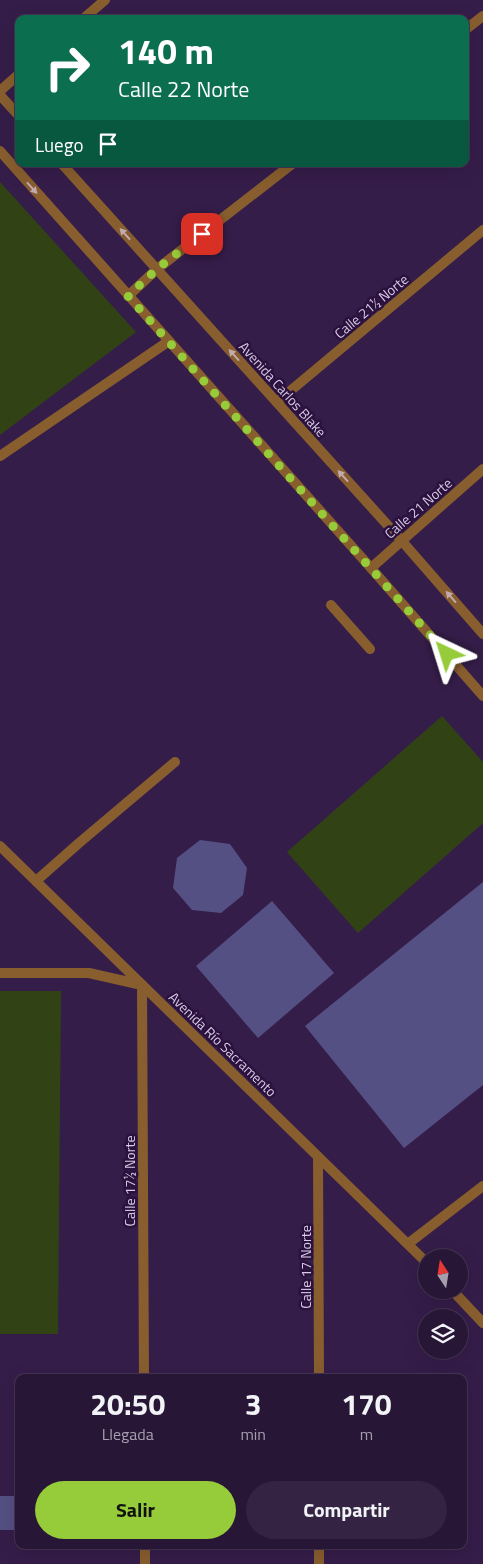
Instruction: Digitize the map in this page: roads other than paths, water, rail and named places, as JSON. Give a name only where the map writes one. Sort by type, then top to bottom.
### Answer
[{"type":"street","points":[[88,15],[105,0]]},
{"type":"street","points":[[469,27],[483,16]]},
{"type":"street","points":[[0,90],[15,77]]},
{"type":"street","points":[[0,95],[15,112]]},
{"type":"street","points":[[0,151],[483,696]]},
{"type":"street","name":"Avenida Carlos Blake","points":[[65,167],[401,540],[483,634]]},
{"type":"street","points":[[128,296],[157,269],[288,167]]},
{"type":"street","name":"Calle 21½ Norte","points":[[277,402],[483,230]]},
{"type":"street","points":[[0,456],[169,341]]},
{"type":"street","name":"Calle 21 Norte","points":[[371,568],[483,469]]},
{"type":"street","points":[[331,605],[370,649]]},
{"type":"street","points":[[36,881],[175,762]]},
{"type":"street","name":"Avenida Río Sacramento","points":[[0,846],[418,1253]]},
{"type":"street","points":[[0,973],[88,973],[142,985]]},
{"type":"street","name":"Calle 17½ Norte","points":[[142,985],[144,1374]]},
{"type":"street","name":"Calle 17 Norte","points":[[318,1156],[318,1374]]},
{"type":"street","points":[[409,1243],[483,1186]]},
{"type":"street","points":[[460,1299],[483,1323]]},
{"type":"street","points":[[145,1549],[145,1564]]},
{"type":"street","points":[[319,1549],[319,1564]]}]
